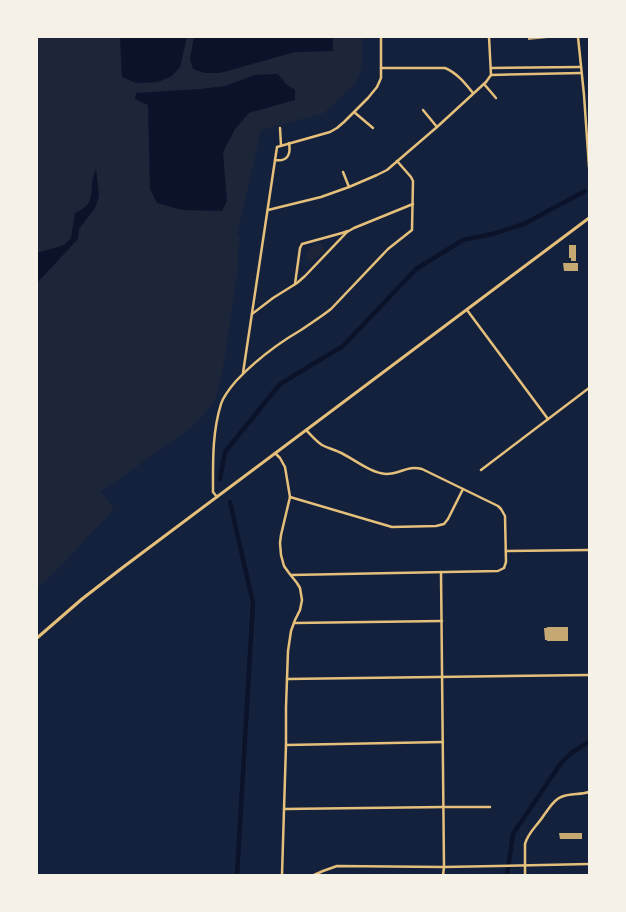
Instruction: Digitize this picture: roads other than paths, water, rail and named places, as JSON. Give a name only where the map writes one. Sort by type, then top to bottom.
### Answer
[{"type":"street","points":[[243,374],[277,147],[330,132],[337,128],[368,98],[378,87],[381,78],[381,37]]},
{"type":"street","points":[[268,210],[321,197],[349,187],[387,170],[484,84],[491,74],[489,37]]},
{"type":"street","points":[[578,37],[585,102],[589,167]]},
{"type":"street","points":[[491,68],[581,67]]},
{"type":"street","points":[[381,68],[445,68],[453,71],[473,93]]},
{"type":"street","points":[[491,74],[582,73]]},
{"type":"street","points":[[484,84],[496,98]]},
{"type":"street","points":[[423,110],[437,127]]},
{"type":"street","points":[[354,112],[373,128]]},
{"type":"street","points":[[280,128],[281,146]]},
{"type":"street","points":[[275,160],[284,160],[288,156],[290,150],[289,143]]},
{"type":"street","points":[[217,497],[212,492],[213,450],[222,403],[229,390],[260,358],[323,316],[388,249],[412,230],[413,181],[397,161]]},
{"type":"street","points":[[343,172],[349,187]]},
{"type":"street","points":[[295,285],[300,248],[302,244],[342,233],[412,204]]},
{"type":"street","points":[[37,638],[82,599],[589,218]]},
{"type":"street","points":[[252,314],[273,298],[295,285],[354,228]]},
{"type":"street","points":[[466,309],[548,419]]},
{"type":"street","points":[[481,470],[589,388]]},
{"type":"street","points":[[291,575],[498,571],[504,568],[505,565],[505,516],[498,506],[422,469],[409,468],[388,474],[378,472],[322,444],[306,430]]},
{"type":"street","points":[[275,453],[285,467],[290,497],[280,543],[282,560],[284,566],[298,583],[302,600],[289,641],[282,875]]},
{"type":"street","points":[[290,497],[392,527],[440,526],[447,521],[463,489]]},
{"type":"street","points":[[506,551],[589,550]]},
{"type":"street","points":[[441,572],[444,807],[443,875]]},
{"type":"street","points":[[294,623],[442,621]]},
{"type":"street","points":[[287,679],[589,675]]},
{"type":"street","points":[[286,745],[443,742]]},
{"type":"street","points":[[526,875],[525,865],[527,840],[530,833],[552,804],[561,796],[589,792]]},
{"type":"street","points":[[284,809],[490,807]]},
{"type":"street","points":[[314,875],[323,870],[337,866],[444,867],[589,864]]},
{"type":"waterway","points":[[220,479],[225,452],[280,384],[343,346],[416,269],[463,240],[492,234],[524,224],[585,191]]},
{"type":"waterway","points":[[230,502],[253,603],[237,875]]},
{"type":"waterway","points":[[507,875],[513,834],[561,763],[571,753],[589,742]]}]
